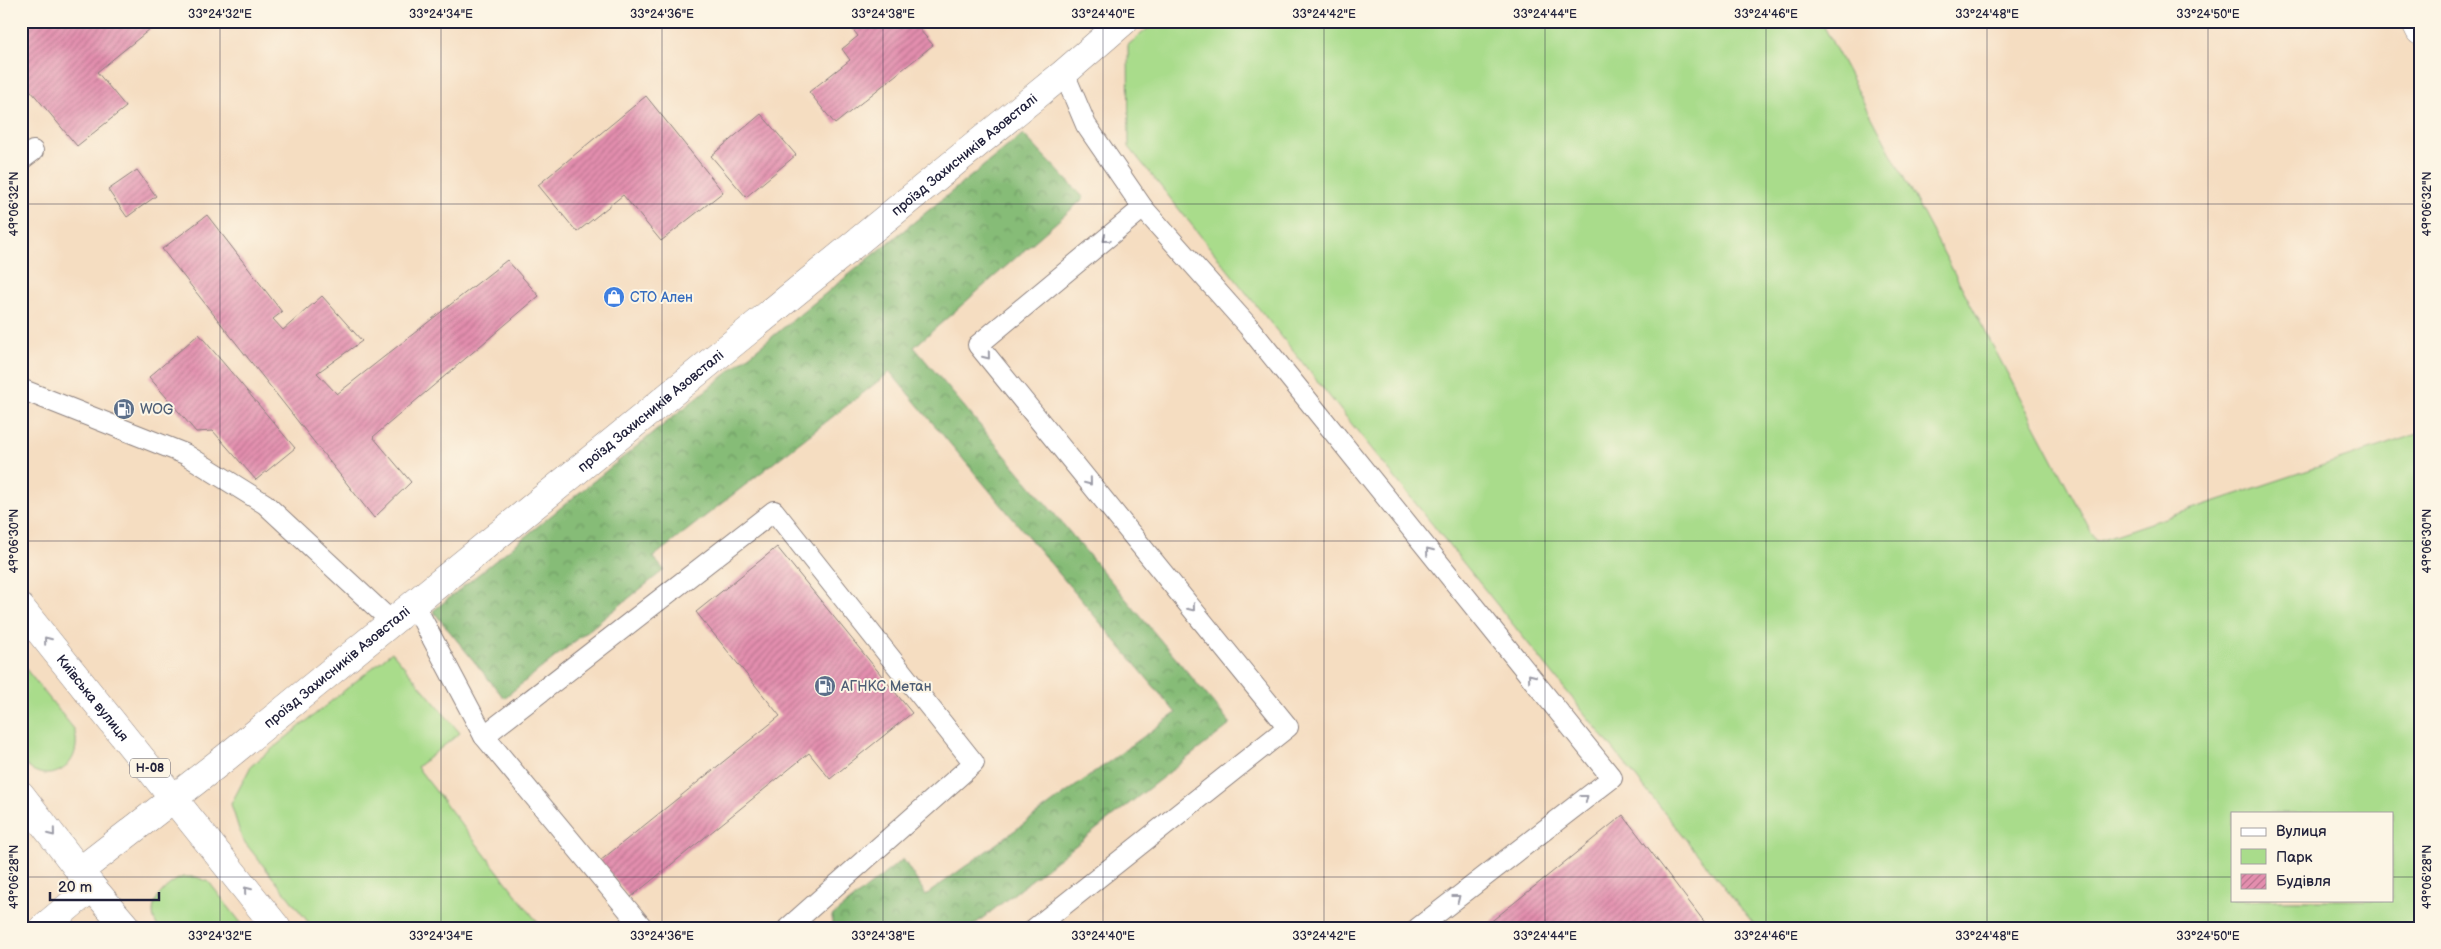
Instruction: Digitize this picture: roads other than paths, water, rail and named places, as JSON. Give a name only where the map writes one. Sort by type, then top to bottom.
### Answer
[{"type":"street","name":"проїзд Захисників Азовсталі","points":[[43,928],[87,878],[174,798],[1064,74],[1124,21]]},
{"type":"street","points":[[2415,21],[2420,31]]},
{"type":"street","name":"Київська вулиця","points":[[21,608],[277,928]]},
{"type":"street","points":[[21,795],[127,928]]},
{"type":"lane","points":[[1064,74],[1086,125],[1143,208],[1248,326],[1612,778],[1418,928]]},
{"type":"lane","points":[[1035,928],[1288,727],[978,345],[1143,208]]},
{"type":"lane","points":[[21,389],[185,454],[265,504],[392,622]]},
{"type":"lane","points":[[484,736],[774,511],[974,762],[788,928]]},
{"type":"lane","points":[[414,604],[484,736],[643,928]]},
{"type":"place","name":"СТО Ален","points":[[614,297]]},
{"type":"place","name":"WOG","points":[[124,409]]},
{"type":"place","name":"АГНКС Метан","points":[[825,686]]}]
